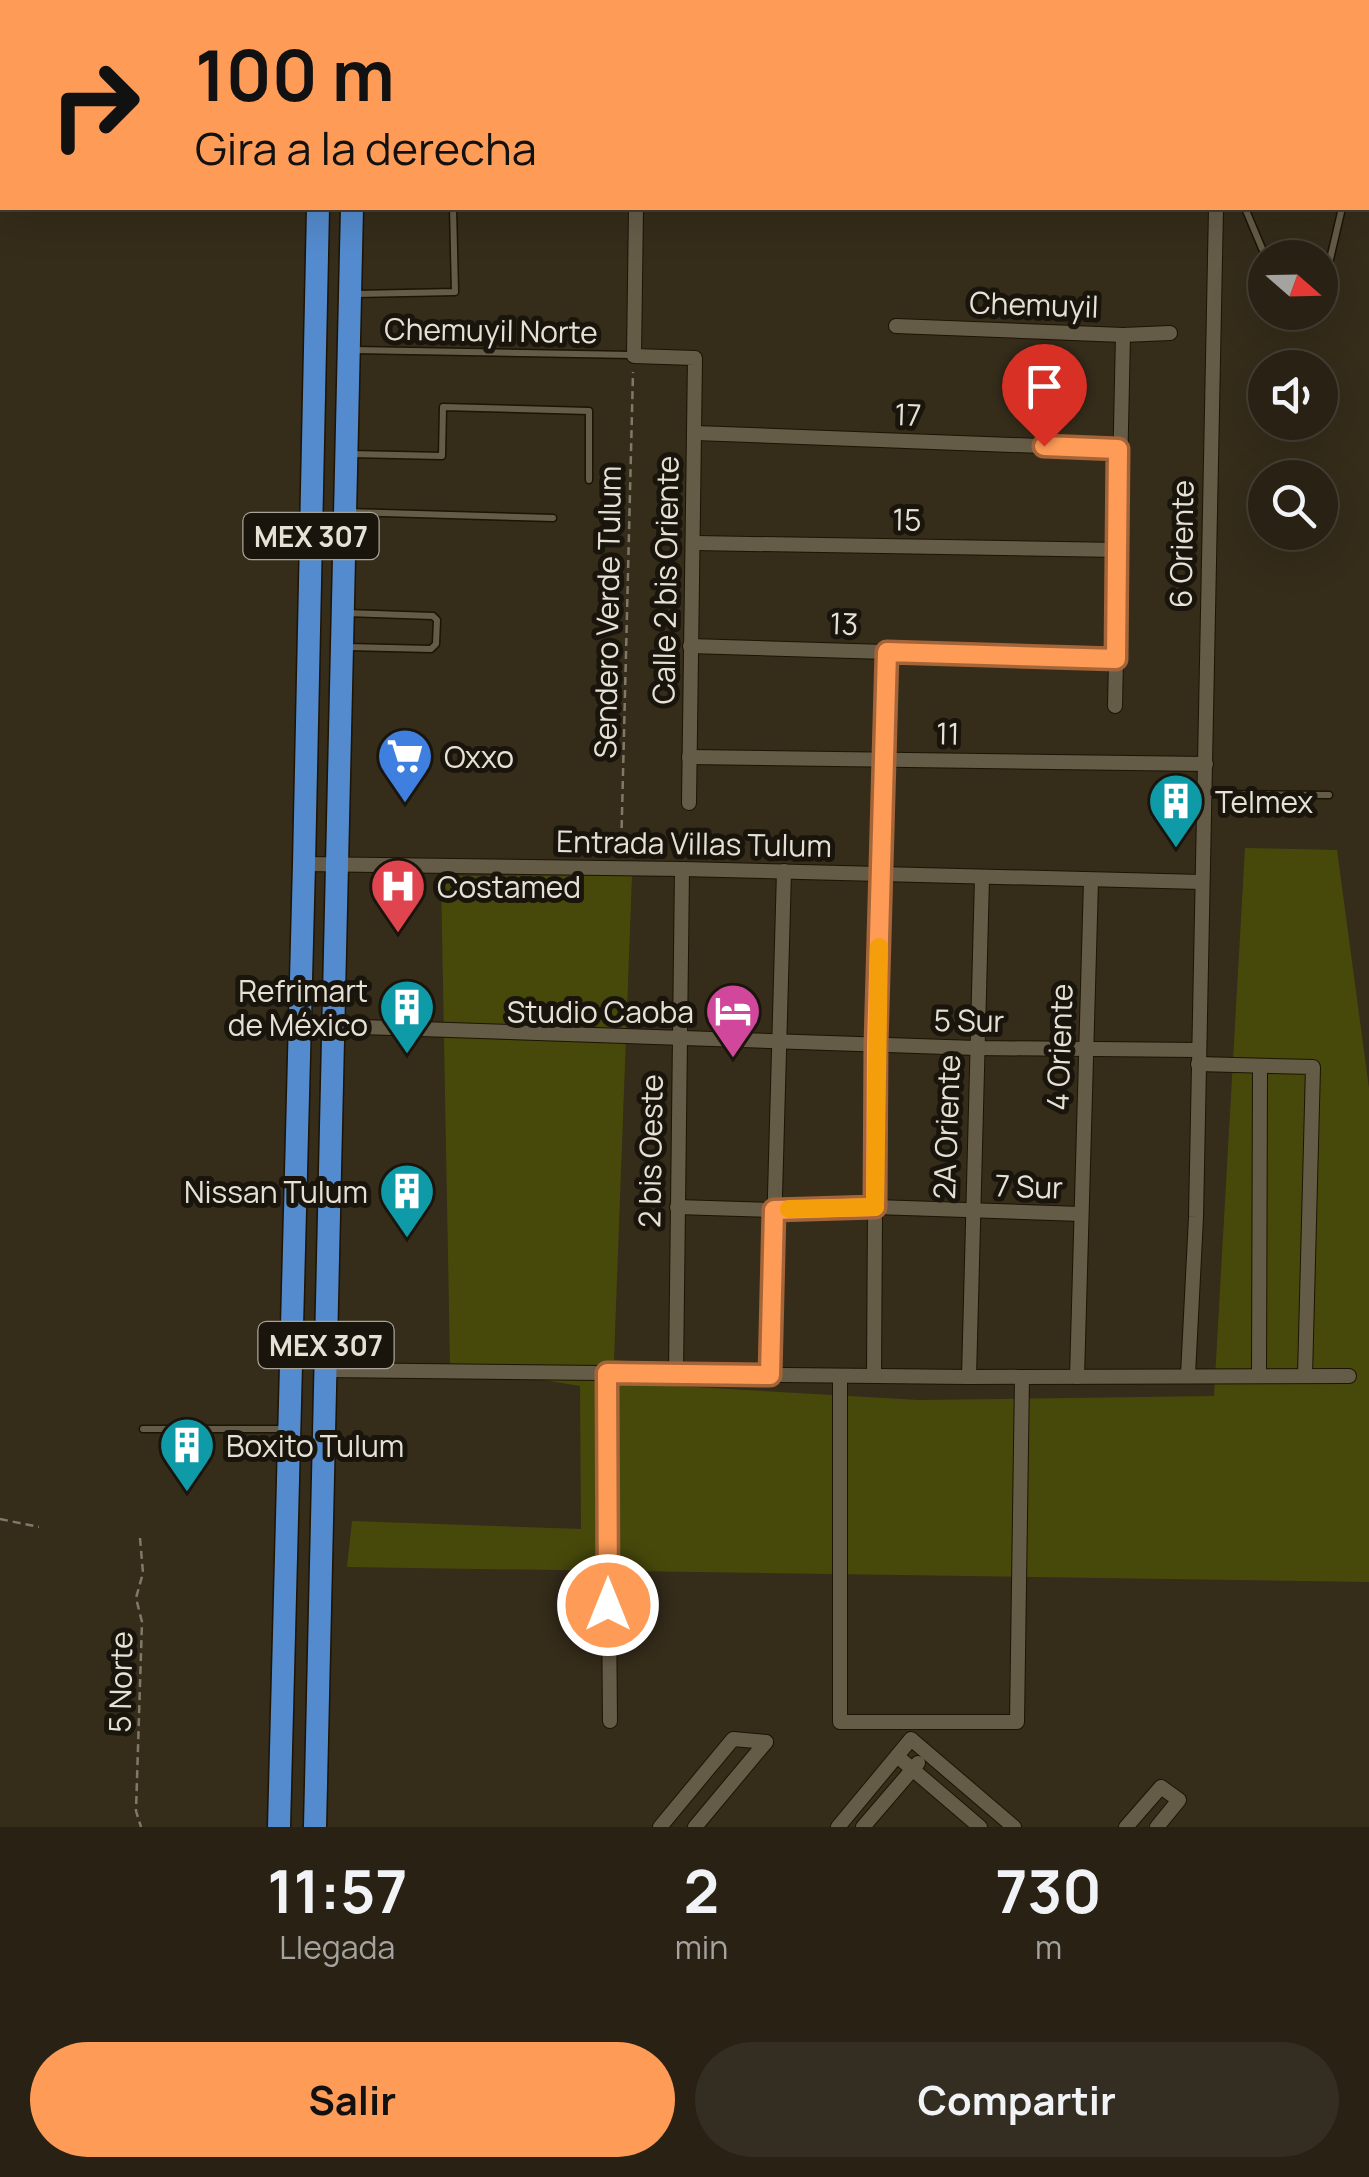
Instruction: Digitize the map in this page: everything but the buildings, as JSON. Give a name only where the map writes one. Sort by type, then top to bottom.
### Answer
[{"type":"highway","name":"MEX 307","points":[[279,1827],[318,210]]},
{"type":"highway","name":"MEX 307","points":[[315,1827],[344,454],[354,213]]},
{"type":"highway","points":[[310,569],[342,570]]},
{"type":"street","points":[[634,356],[636,210]]},
{"type":"street","name":"6 Oriente","points":[[1188,1376],[1196,1217],[1216,210]]},
{"type":"street","name":"Chemuyil","points":[[896,326],[1170,334]]},
{"type":"street","points":[[1115,706],[1123,335]]},
{"type":"street","name":"Calle 2 bis Oriente","points":[[634,356],[695,358],[689,803]]},
{"type":"street","name":"17","points":[[696,433],[1118,449]]},
{"type":"street","name":"15","points":[[695,543],[1118,550]]},
{"type":"street","name":"13","points":[[690,646],[1116,659]]},
{"type":"street","points":[[874,1376],[876,1045],[887,652]]},
{"type":"street","name":"11","points":[[689,757],[1206,764]]},
{"type":"street","name":"Entrada Villas Tulum","points":[[304,864],[1202,882]]},
{"type":"street","name":"2 bis Oeste","points":[[676,1374],[682,869]]},
{"type":"street","points":[[770,1375],[784,871]]},
{"type":"street","name":"2A Oriente","points":[[969,1377],[982,878]]},
{"type":"street","name":"4 Oriente","points":[[1077,1377],[1091,881]]},
{"type":"street","name":"5 Sur","points":[[332,1026],[976,1048],[1088,1048],[1260,1066],[1313,1067],[1305,1376]]},
{"type":"street","points":[[1260,1066],[1260,1376]]},
{"type":"street","name":"7 Sur","points":[[676,1207],[875,1207],[1081,1214]]},
{"type":"street","points":[[325,1370],[969,1377],[1349,1376]]},
{"type":"street","points":[[607,1373],[610,1721]]},
{"type":"street","points":[[840,1376],[840,1722],[1017,1722],[1022,1377]]},
{"type":"street","points":[[838,1827],[911,1739],[1014,1827]]},
{"type":"street","points":[[660,1827],[734,1740],[766,1742],[696,1827]]},
{"type":"street","points":[[864,1827],[927,1753]]},
{"type":"street","points":[[897,1756],[980,1827]]},
{"type":"street","points":[[1126,1827],[1161,1786],[1179,1800],[1157,1827]]},
{"type":"lane","points":[[350,294],[455,292],[454,210]]},
{"type":"lane","points":[[1246,210],[1258,240]]},
{"type":"lane","points":[[1334,240],[1342,210]]},
{"type":"lane","name":"Chemuyil Norte","points":[[348,350],[634,356]]},
{"type":"lane","points":[[344,454],[442,456],[442,406],[589,410],[589,480]]},
{"type":"lane","points":[[343,512],[552,518]]},
{"type":"lane","points":[[341,647],[431,648],[436,644],[438,620],[432,616],[342,613]]},
{"type":"lane","points":[[1205,794],[1328,795]]},
{"type":"lane","points":[[142,1429],[290,1429]]},
{"type":"path","name":"Sendero Verde Tulum","points":[[621,868],[634,356]]},
{"type":"path","points":[[0,1518],[39,1527]]},
{"type":"path","name":"5 Norte","points":[[140,1538],[143,1574],[136,1598],[142,1622],[136,1811],[141,1827]]},
{"type":"shaded area","points":[[1245,848],[1337,850],[1369,1088],[1369,1582],[347,1567],[352,1521],[581,1529],[580,1386],[450,1365],[441,876],[632,875],[614,1360],[665,1364],[678,1386],[919,1400],[1214,1396]]},
{"type":"slow traffic","points":[[789,1209],[875,1207],[879,947]]},
{"type":"place","name":"Oxxo","points":[[405,805]]},
{"type":"place","name":"Telmex","points":[[1176,850]]},
{"type":"place","name":"Costamed","points":[[398,935]]},
{"type":"place","name":"Refrimart de México","points":[[407,1056]]},
{"type":"place","name":"Studio Caoba","points":[[733,1060]]},
{"type":"place","name":"Nissan Tulum","points":[[407,1240]]},
{"type":"place","name":"Boxito Tulum","points":[[187,1494]]},
{"type":"route","points":[[608,1605],[607,1373],[770,1375],[774,1210],[875,1207],[887,652],[1116,659],[1118,449],[1044,446]]}]
